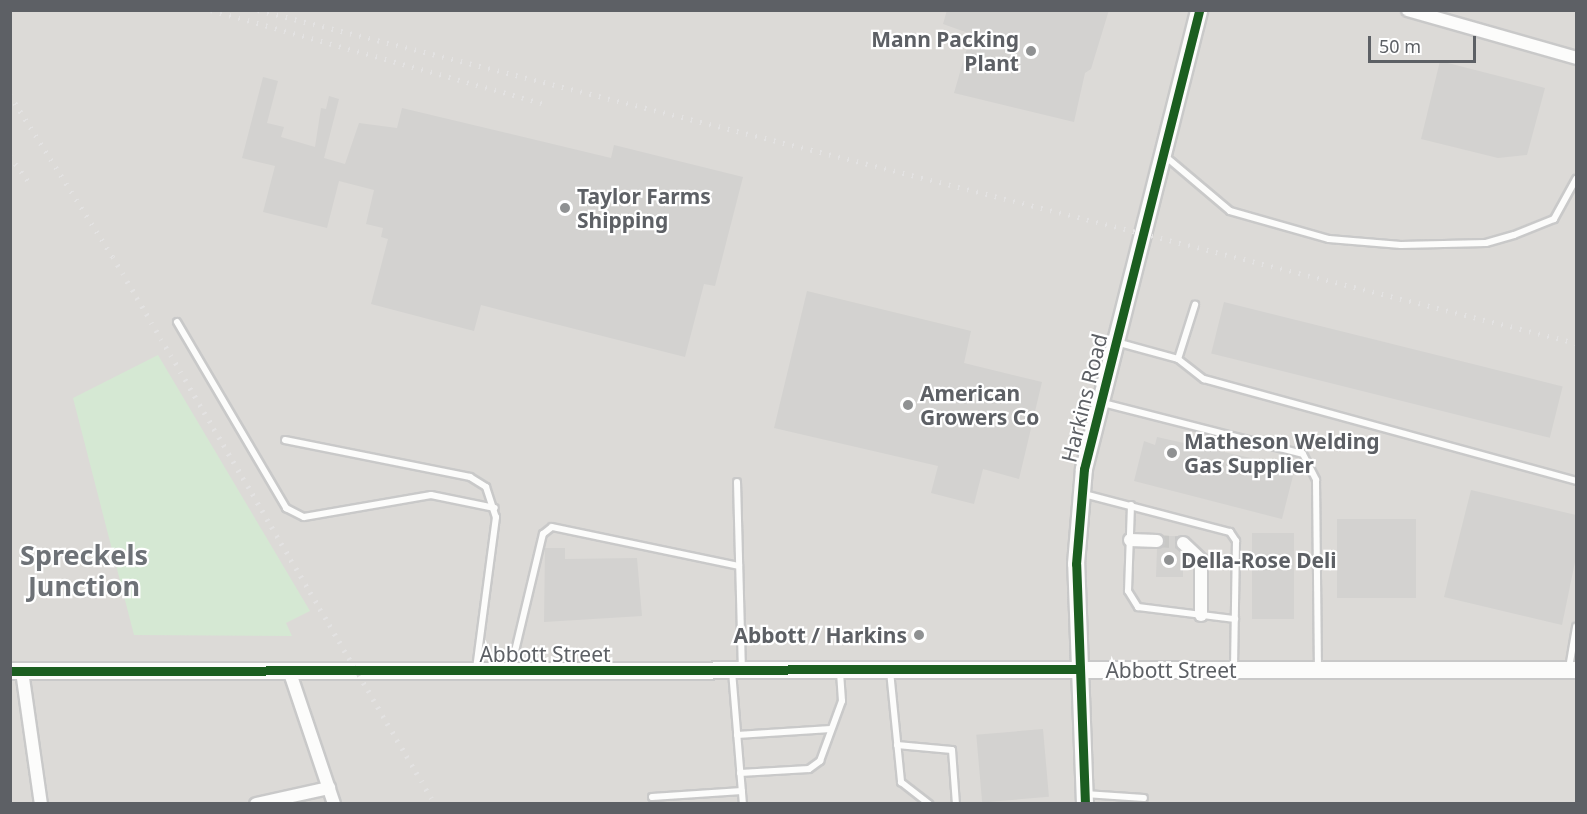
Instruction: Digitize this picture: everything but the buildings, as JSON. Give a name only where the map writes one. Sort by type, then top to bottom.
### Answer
[{"type":"main road","name":"Harkins Road","points":[[1085,799],[1076,564],[1081,493],[1101,402],[1199,10]]},
{"type":"main road","name":"Abbott Street","points":[[16,671],[290,673],[1080,669],[1573,670]]},
{"type":"street","points":[[1408,10],[1576,58]]},
{"type":"street","points":[[1130,540],[1157,541]]},
{"type":"street","points":[[1183,543],[1201,560],[1201,615]]},
{"type":"street","points":[[16,671],[41,804]]},
{"type":"street","points":[[290,673],[334,804]]},
{"type":"street","points":[[256,804],[329,788]]},
{"type":"lane","points":[[1163,153],[1230,211],[1329,239],[1401,245],[1486,243],[1514,236],[1554,219],[1576,179]]},
{"type":"lane","points":[[1178,359],[1195,305]]},
{"type":"lane","points":[[177,322],[286,508],[304,517],[431,495],[495,508]]},
{"type":"lane","points":[[1116,342],[1178,359],[1204,379],[1576,481]]},
{"type":"lane","points":[[1101,402],[1303,454],[1316,480],[1318,670]]},
{"type":"lane","points":[[285,440],[470,477],[486,487],[495,508],[476,672]]},
{"type":"lane","points":[[737,482],[739,566],[737,735],[743,804]]},
{"type":"lane","points":[[1081,493],[1230,532],[1236,541],[1234,670]]},
{"type":"lane","points":[[1131,505],[1128,591],[1138,607],[1235,619]]},
{"type":"lane","points":[[510,672],[543,534],[552,527],[739,566]]},
{"type":"lane","points":[[1573,670],[1576,627]]},
{"type":"lane","points":[[740,773],[809,769],[820,761],[842,701],[840,670]]},
{"type":"lane","points":[[890,670],[901,782],[929,804]]},
{"type":"lane","points":[[737,735],[831,729]]},
{"type":"lane","points":[[897,745],[952,750],[956,804]]},
{"type":"lane","points":[[652,797],[742,791]]},
{"type":"lane","points":[[1085,799],[1144,798]]},
{"type":"shaded area","points":[[11,11],[1576,11],[1576,803],[11,803]]},
{"type":"green space","points":[[158,355],[310,611],[286,623],[292,636],[134,635],[73,398]]},
{"type":"tunnel","points":[[1157,541],[1183,543]]},
{"type":"railway","points":[[211,10],[542,103]]},
{"type":"railway","points":[[258,10],[1576,343]]},
{"type":"railway","points":[[10,95],[113,257],[435,804]]},
{"type":"railway","points":[[10,156],[28,181]]},
{"type":"cycle path","points":[[1085,804],[1076,564],[1084,469],[1199,10]]},
{"type":"cycle path","points":[[10,671],[1080,669]]},
{"type":"place","name":"Mann Packing Plant","points":[[1031,51]]},
{"type":"place","name":"Taylor Farms Shipping","points":[[565,208]]},
{"type":"place","name":"American Growers Co","points":[[908,405]]},
{"type":"place","name":"Matheson Welding Gas Supplier","points":[[1172,453]]},
{"type":"place","name":"Della-Rose Deli","points":[[1169,560]]},
{"type":"place","name":"Abbott / Harkins","points":[[919,635]]},
{"type":"district","name":"Spreckels Junction","points":[[84,570]]}]
